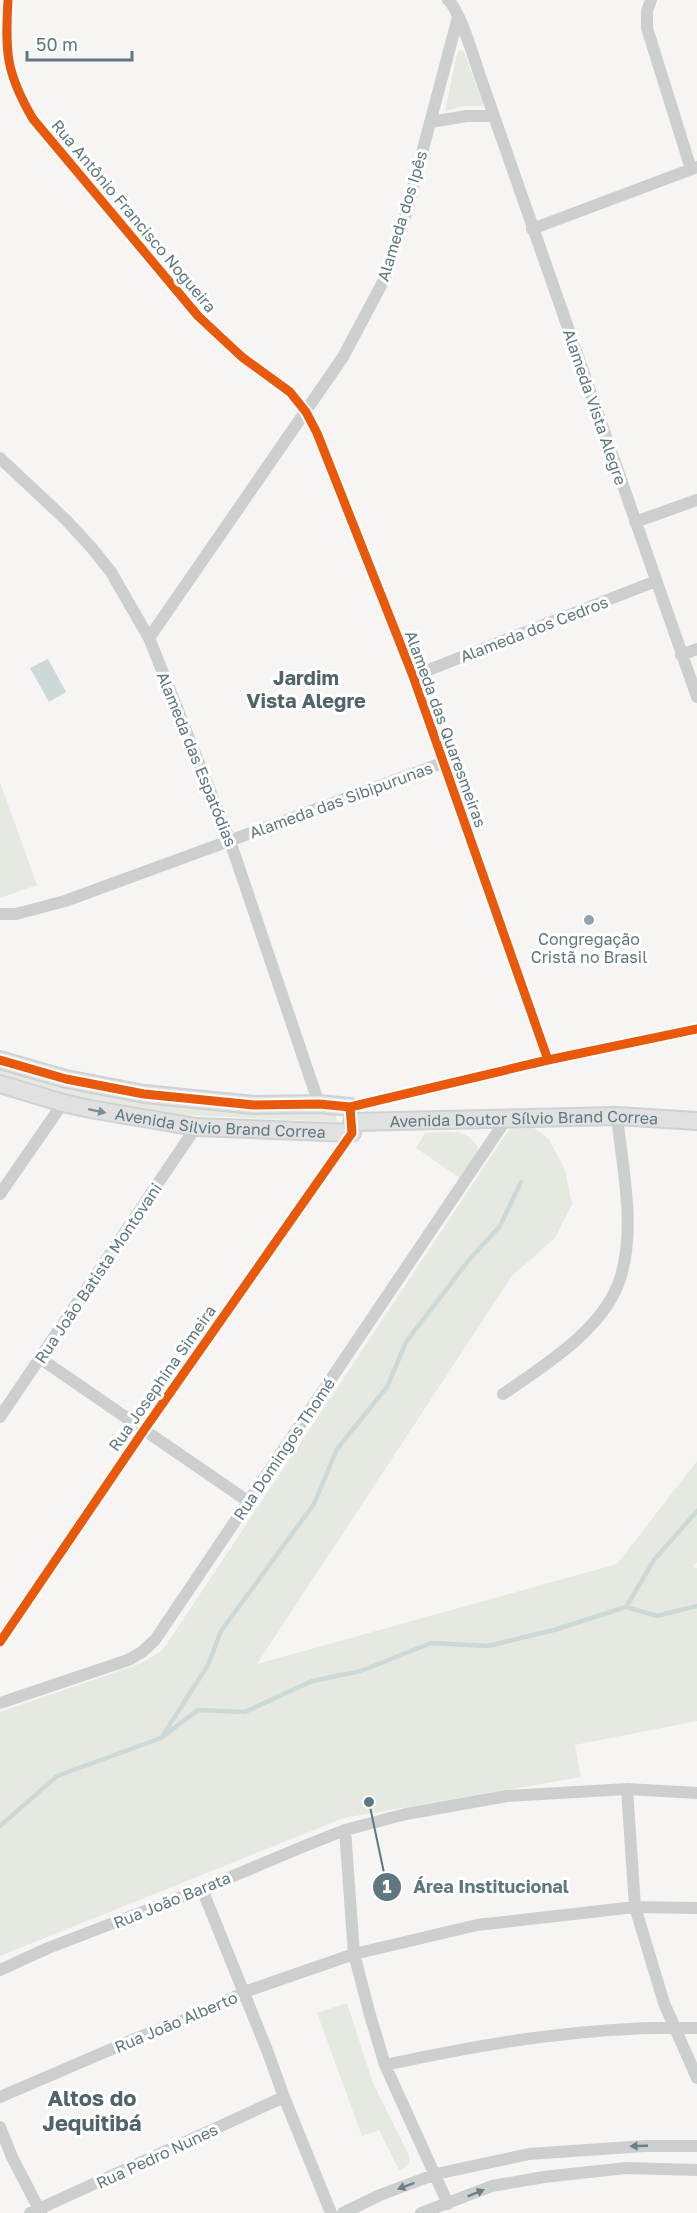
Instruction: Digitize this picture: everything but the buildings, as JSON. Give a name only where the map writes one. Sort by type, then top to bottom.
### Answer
[{"type":"main road","name":"Avenida Silvio Brand Correa","points":[[0,1060],[66,1079],[144,1094],[254,1105],[319,1104],[351,1120]]},
{"type":"main road","name":"Avenida Silvio Brand Correa","points":[[0,1084],[63,1103],[133,1118],[196,1127],[351,1120]]},
{"type":"main road","name":"Avenida Doutor Sílvio Brand Correa","points":[[351,1120],[617,1116],[697,1121]]},
{"type":"street","name":"Rua Antônio Francisco Nogueira","points":[[8,0],[6,38],[9,70],[33,119],[198,316],[242,357],[279,382],[306,412]]},
{"type":"street","name":"Alameda Vista Alegre","points":[[448,0],[452,3],[458,17],[494,116],[697,697]]},
{"type":"street","points":[[532,229],[694,168],[647,27],[647,11],[651,0]]},
{"type":"street","name":"Alameda dos Ipês","points":[[149,639],[343,357],[384,279],[405,217],[458,17]]},
{"type":"street","points":[[430,122],[467,116],[494,116]]},
{"type":"street","name":"Alameda das Quaresmeiras","points":[[306,412],[322,444],[413,676],[548,1060]]},
{"type":"street","name":"Alameda das Espatódias","points":[[0,458],[66,520],[91,547],[111,572],[149,639],[230,842],[319,1104]]},
{"type":"street","points":[[635,522],[697,500]]},
{"type":"street","name":"Alameda dos Cedros","points":[[413,676],[656,581]]},
{"type":"street","points":[[681,655],[697,649]]},
{"type":"street","name":"Alameda das Sibipurunas","points":[[0,914],[16,914],[65,901],[442,763]]},
{"type":"street","points":[[351,1120],[548,1060],[697,1029]]},
{"type":"street","points":[[0,1194],[63,1103]]},
{"type":"street","points":[[503,1394],[550,1362],[584,1332],[608,1303],[621,1277],[627,1247],[626,1208],[617,1116]]},
{"type":"street","name":"Rua Domingos Thomé","points":[[0,1703],[128,1660],[142,1652],[155,1640],[507,1118]]},
{"type":"street","name":"Rua Josephina Simeira","points":[[0,1642],[351,1120]]},
{"type":"street","name":"Rua João Batista Montovani","points":[[0,1417],[196,1127]]},
{"type":"street","points":[[41,1359],[249,1502]]},
{"type":"street","points":[[627,1789],[635,1907],[664,2002],[697,2079]]},
{"type":"street","name":"Rua João Barata","points":[[0,1971],[48,1948],[345,1830],[406,1814],[507,1796],[627,1789],[697,1793]]},
{"type":"street","points":[[345,1830],[354,1954],[386,2065],[448,2204]]},
{"type":"street","points":[[202,1888],[331,2213]]},
{"type":"street","name":"Rua João Alberto","points":[[0,2097],[142,2036],[200,2014],[244,1992],[354,1954],[477,1924],[635,1907],[697,1908]]},
{"type":"street","points":[[386,2065],[443,2052],[562,2035],[675,2027],[697,2028]]},
{"type":"street","name":"Rua Pedro Nunes","points":[[37,2212],[284,2097]]},
{"type":"street","points":[[0,2127],[37,2212]]},
{"type":"street","points":[[343,2213],[380,2195],[436,2174],[529,2154],[645,2146],[697,2146]]},
{"type":"street","points":[[421,2213],[492,2186],[544,2177],[626,2168],[697,2170]]},
{"type":"shaded area","points":[[461,50],[464,52],[483,104],[445,111],[457,54]]},
{"type":"shaded area","points":[[48,659],[66,692],[49,702],[30,668]]},
{"type":"shaded area","points":[[0,782],[37,885],[0,898]]},
{"type":"shaded area","points":[[0,1070],[113,1098],[335,1115],[338,1122],[162,1114],[28,1086],[0,1077]]},
{"type":"shaded area","points":[[512,1125],[530,1125],[549,1139],[565,1170],[572,1204],[555,1238],[512,1276],[257,1664],[617,1564],[697,1461],[697,1562],[693,1567],[697,1568],[697,1721],[575,1745],[581,1777],[344,1818],[0,1956],[0,1712],[139,1664],[162,1651]]},
{"type":"shaded area","points":[[455,1132],[468,1136],[473,1141],[478,1148],[476,1156],[460,1178],[416,1148],[425,1133]]},
{"type":"shaded area","points":[[347,2003],[373,2083],[409,2155],[407,2165],[399,2170],[379,2130],[362,2136],[317,2013]]},
{"type":"waterway","points":[[163,1735],[208,1665],[221,1631],[314,1504],[337,1449],[387,1387],[406,1342],[468,1261],[500,1226],[521,1182]]},
{"type":"waterway","points":[[626,1607],[654,1560],[697,1511]]},
{"type":"waterway","points":[[0,1826],[57,1776],[161,1738],[198,1710],[245,1712],[312,1681],[361,1671],[431,1643],[488,1646],[554,1630],[626,1607],[657,1616],[697,1606]]},
{"type":"cycle path","points":[[8,0],[9,62],[17,88],[33,119],[198,316],[242,357],[290,392],[306,412],[317,433],[413,676],[548,1060]]},
{"type":"cycle path","points":[[0,1060],[66,1079],[144,1094],[254,1105],[319,1104],[350,1107],[548,1060],[697,1029]]},
{"type":"cycle path","points":[[0,1642],[144,1430],[352,1133],[350,1107]]},
{"type":"place","name":"Congregação Cristã no Brasil","points":[[589,920]]},
{"type":"place","name":"Área Institucional","points":[[369,1802]]},
{"type":"district","name":"Jardim Vista Alegre","points":[[306,688]]},
{"type":"district","name":"Altos do Jequitibá","points":[[92,2110]]}]
